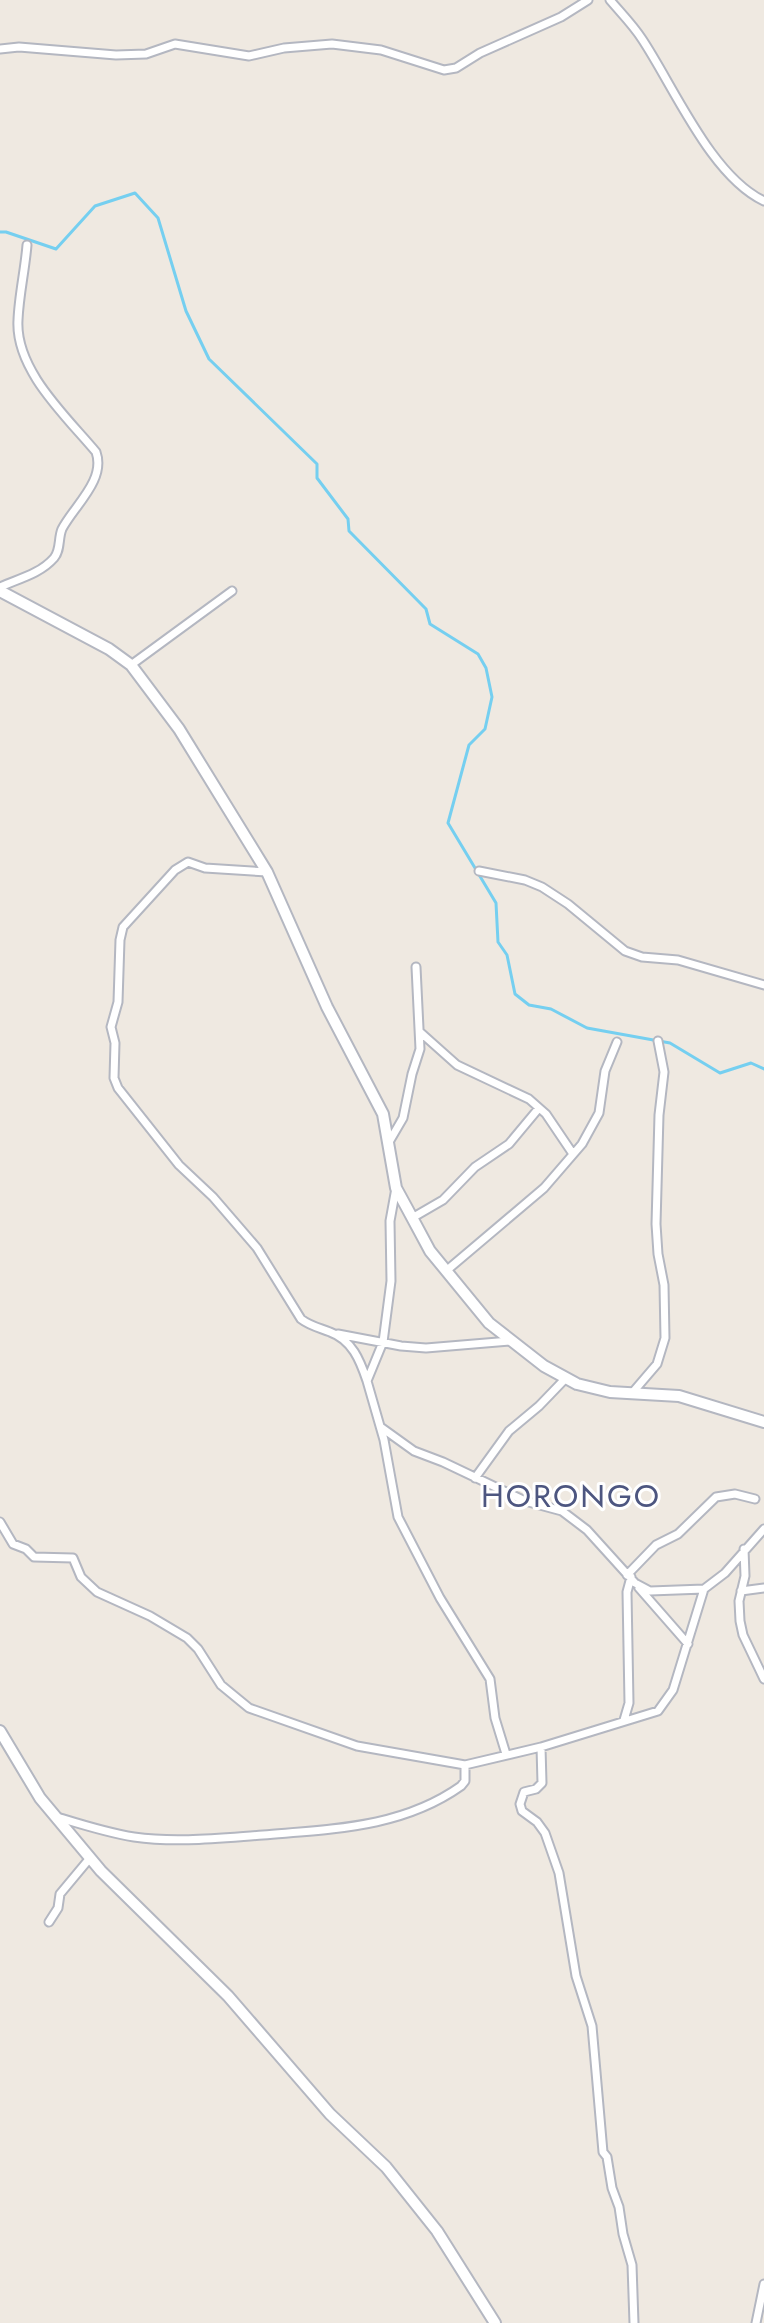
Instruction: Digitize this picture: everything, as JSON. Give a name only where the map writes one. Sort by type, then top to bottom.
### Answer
[{"type":"street","points":[[0,49],[19,47],[116,55],[146,54],[175,44],[249,56],[284,48],[332,44],[381,50],[444,70],[456,68],[480,53],[561,17],[588,0]]},
{"type":"street","points":[[610,0],[641,38],[669,88],[727,172],[748,194],[764,201]]},
{"type":"street","points":[[0,589],[40,570],[56,556],[61,530],[95,478],[98,458],[37,380],[22,350],[18,319],[27,245]]},
{"type":"street","points":[[0,589],[109,649],[131,665],[179,729],[267,872],[327,1007],[383,1114],[396,1188],[390,1221],[391,1281],[383,1342],[367,1381]]},
{"type":"street","points":[[131,665],[232,591]]},
{"type":"street","points":[[267,872],[205,868],[188,862],[175,870],[126,923],[120,940],[118,1002],[111,1027],[115,1043],[114,1078],[118,1088],[179,1165],[213,1197],[257,1248],[301,1319],[308,1325],[334,1333],[426,1348],[510,1341]]},
{"type":"street","points":[[479,871],[525,880],[542,887],[568,904],[625,951],[642,957],[678,960],[764,985]]},
{"type":"street","points":[[389,1142],[403,1118],[420,1049],[416,967]]},
{"type":"street","points":[[420,1032],[457,1065],[520,1093],[539,1108],[573,1154]]},
{"type":"street","points":[[633,1392],[657,1364],[665,1338],[664,1285],[656,1224],[659,1115],[664,1072],[658,1041]]},
{"type":"street","points":[[446,1271],[544,1188],[582,1144],[599,1113],[605,1071],[617,1042]]},
{"type":"street","points":[[412,1218],[443,1200],[475,1167],[509,1144],[539,1108]]},
{"type":"street","points":[[396,1188],[430,1251],[489,1323],[565,1379],[610,1392],[679,1396],[764,1422]]},
{"type":"street","points":[[334,1333],[354,1351],[367,1381],[372,1405],[382,1428],[398,1517],[440,1598],[490,1679],[495,1718],[506,1754]]},
{"type":"street","points":[[475,1478],[500,1440],[565,1379]]},
{"type":"street","points":[[382,1428],[414,1451],[525,1501],[562,1511],[576,1520],[688,1644]]},
{"type":"street","points":[[624,1720],[629,1703],[627,1592],[631,1579],[656,1545],[678,1534],[716,1497],[735,1494],[755,1499]]},
{"type":"street","points":[[0,1522],[13,1544],[27,1549],[34,1557],[73,1558],[81,1577],[97,1592],[150,1616],[187,1638],[198,1649],[221,1685],[249,1708],[357,1746],[465,1765],[611,1728],[624,1720],[652,1714],[673,1690],[704,1589]]},
{"type":"street","points":[[631,1579],[657,1593],[704,1589],[725,1573],[764,1529]]},
{"type":"street","points":[[744,1549],[745,1576],[739,1605],[743,1635],[764,1679]]},
{"type":"street","points":[[741,1591],[764,1588]]},
{"type":"street","points":[[0,1731],[34,1789],[90,1858],[218,1985],[340,2124],[386,2167],[437,2231],[495,2323]]},
{"type":"street","points":[[541,1747],[542,1783],[536,1789],[524,1792],[520,1804],[522,1811],[537,1822],[545,1833],[559,1873],[576,1976],[592,2026],[603,2152],[607,2157],[632,2265],[634,2323]]},
{"type":"street","points":[[57,1817],[105,1831],[170,1840],[330,1831],[387,1821],[419,1809],[461,1786],[465,1781],[465,1765]]},
{"type":"street","points":[[49,1922],[58,1908],[60,1894],[90,1858]]},
{"type":"street","points":[[756,2323],[764,2284]]},
{"type":"waterway","points":[[0,232],[56,249],[95,206],[135,193],[158,218],[186,311],[209,359],[317,464],[317,478],[348,519],[349,531],[426,609],[430,624],[478,654],[486,668],[492,697],[485,729],[469,745],[448,823],[496,903],[498,942],[507,955],[515,994],[529,1005],[551,1009],[587,1028],[670,1043],[720,1073],[751,1063],[764,1069]]},
{"type":"district","name":"HORONGO","points":[[571,1496]]}]
